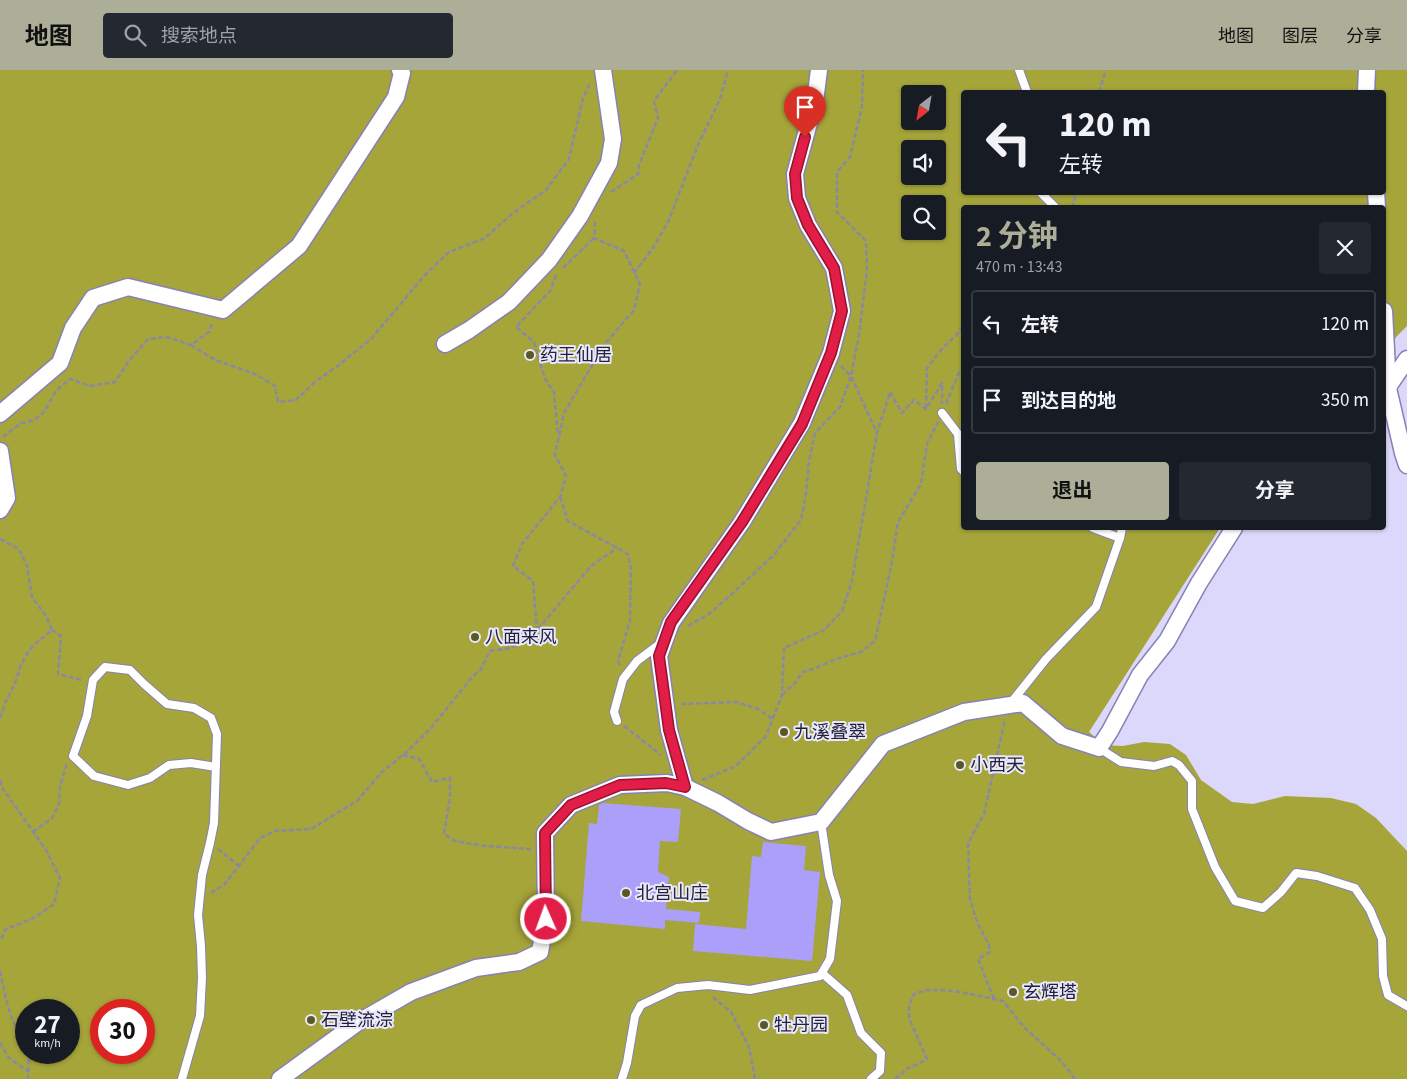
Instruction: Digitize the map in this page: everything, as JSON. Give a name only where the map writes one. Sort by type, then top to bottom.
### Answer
[{"type":"street","points":[[0,414],[60,363],[73,328],[93,298],[128,287],[223,310],[299,246],[396,97],[402,73],[400,70]]},
{"type":"street","points":[[818,70],[815,100],[795,174],[797,198],[808,225],[834,268],[842,311],[831,353],[802,424],[742,522],[671,622],[664,641],[659,656],[669,730],[683,779],[718,803],[771,832],[821,822],[883,744],[964,712],[1023,703],[1062,736],[1099,748],[1140,675],[1167,641],[1199,583],[1233,530]]},
{"type":"street","points":[[1366,90],[1368,70]]},
{"type":"street","points":[[445,344],[509,302],[555,264],[609,163],[613,140],[597,75]]},
{"type":"street","points":[[1407,359],[1386,390],[1407,466]]},
{"type":"street","points":[[0,451],[7,498],[0,510]]},
{"type":"street","points":[[280,1079],[357,1023],[411,992],[476,968],[519,962],[540,952],[546,919],[545,833],[571,805],[620,785],[666,783],[683,779]]},
{"type":"lane","points":[[1019,70],[1026,90]]},
{"type":"lane","points":[[1043,195],[1053,205]]},
{"type":"lane","points":[[942,413],[958,434],[961,469]]},
{"type":"lane","points":[[1098,530],[1120,538]]},
{"type":"lane","points":[[1009,705],[1046,659],[1096,607],[1122,530]]},
{"type":"lane","points":[[617,721],[614,712],[623,679],[637,661],[664,641]]},
{"type":"lane","points":[[182,1079],[200,1016],[202,978],[198,915],[202,875],[214,823],[216,767],[217,734],[211,718],[194,708],[167,704],[130,670],[105,667],[93,680],[87,716],[73,756],[94,776],[128,784],[150,778],[169,765],[191,763],[216,767]]},
{"type":"lane","points":[[1099,748],[1121,762],[1154,766],[1172,761],[1179,765],[1192,781],[1192,809],[1215,867],[1235,901],[1263,908],[1281,892],[1296,873],[1317,876],[1355,888],[1370,910],[1382,938],[1383,976],[1388,995],[1407,1006]]},
{"type":"lane","points":[[622,1079],[627,1063],[635,1016],[641,1005],[677,988],[708,986],[750,990],[820,976],[830,959],[837,901],[829,875],[821,822]]},
{"type":"lane","points":[[822,973],[847,995],[861,1033],[880,1053],[880,1071],[871,1079]]},
{"type":"path","points":[[610,193],[638,174],[639,165],[658,118],[654,101],[677,70]]},
{"type":"path","points":[[634,273],[653,248],[668,222],[698,145],[720,99],[728,70]]},
{"type":"path","points":[[1100,90],[1106,70]]},
{"type":"path","points":[[0,439],[22,423],[34,420],[44,412],[56,391],[70,379],[90,386],[115,382],[128,362],[148,339],[167,337],[191,345],[215,360],[255,374],[275,386],[278,402],[296,400],[315,382],[371,339],[419,282],[449,252],[485,238],[513,212],[546,190],[569,159],[584,98],[597,75]]},
{"type":"path","points":[[580,216],[595,223],[594,238]]},
{"type":"path","points":[[538,630],[533,581],[513,566],[522,544],[560,497],[566,476],[554,455],[564,413],[604,345],[634,310],[640,284],[624,251],[594,238]]},
{"type":"path","points":[[558,438],[554,392],[545,379],[534,342],[516,327],[550,291],[556,274],[555,264],[594,238]]},
{"type":"path","points":[[191,345],[210,332],[217,308]]},
{"type":"path","points":[[926,409],[927,368],[961,329]]},
{"type":"path","points":[[831,353],[850,376],[877,433]]},
{"type":"path","points":[[782,695],[796,683],[802,672],[839,658],[862,652],[875,641],[891,567],[898,522],[921,484],[927,444],[961,369]]},
{"type":"path","points":[[926,409],[942,383],[942,413]]},
{"type":"path","points":[[617,721],[683,779],[736,766],[766,736],[782,695],[784,648],[824,630],[842,611],[852,581],[877,433],[890,392],[902,413],[914,400],[926,409]]},
{"type":"path","points":[[560,497],[568,521],[628,554],[631,568],[630,620],[618,661],[623,679]]},
{"type":"path","points":[[0,539],[19,549],[27,566],[32,597],[46,616],[52,630],[61,636],[58,674],[81,680],[93,680]]},
{"type":"path","points":[[199,900],[225,884],[260,838],[275,831],[311,829],[357,801],[382,772],[431,728],[472,677],[481,669],[490,651],[511,648],[538,630],[591,566],[617,548]]},
{"type":"path","points":[[0,718],[28,652],[52,630]]},
{"type":"path","points":[[666,705],[736,702],[758,709],[773,719]]},
{"type":"path","points":[[994,999],[978,959],[990,952],[989,945],[977,922],[970,899],[968,843],[984,814],[1009,705]]},
{"type":"path","points":[[403,755],[419,759],[432,782],[450,778],[450,797],[444,834],[455,841],[484,846],[545,850]]},
{"type":"path","points":[[33,832],[52,818],[59,804],[60,786],[65,771],[73,756]]},
{"type":"path","points":[[0,780],[3,788],[46,850],[60,878],[54,904],[32,919],[6,929],[0,941]]},
{"type":"path","points":[[210,843],[239,866]]},
{"type":"path","points":[[0,971],[7,1003],[15,1025]]},
{"type":"path","points":[[700,986],[731,1012],[749,1046],[755,1079]]},
{"type":"path","points":[[895,1079],[908,1068],[927,1059],[910,1018],[909,1005],[914,994],[926,990],[960,992],[1003,1001],[1024,1027],[1063,1063],[1075,1079]]},
{"type":"path","points":[[0,1043],[9,1058],[29,1072]]},
{"type":"path","points":[[28,1079],[29,1064]]},
{"type":"shaded area","points":[[0,70],[1407,70],[1407,326],[1386,351],[1386,205],[961,205],[961,530],[1219,530],[1089,732],[1104,745],[1123,746],[1144,742],[1170,744],[1186,755],[1201,780],[1232,802],[1253,804],[1285,796],[1331,798],[1356,804],[1376,818],[1407,851],[1407,1079],[0,1079]]},
{"type":"building","points":[[603,803],[681,809],[678,842],[660,841],[658,872],[669,877],[666,909],[700,912],[699,923],[665,920],[665,929],[581,921],[589,823],[597,824],[599,805]]},
{"type":"building","points":[[763,842],[806,846],[804,870],[820,872],[812,961],[693,951],[695,924],[746,929],[752,856],[761,857]]},
{"type":"place","name":"药王仙居","points":[[530,355]]},
{"type":"place","name":"八面来风","points":[[475,637]]},
{"type":"place","name":"九溪叠翠","points":[[784,732]]},
{"type":"place","name":"小西天","points":[[960,765]]},
{"type":"place","name":"北宫山庄","points":[[626,893]]},
{"type":"place","name":"玄辉塔","points":[[1013,992]]},
{"type":"place","name":"石壁流淙","points":[[311,1020]]},
{"type":"place","name":"牡丹园","points":[[764,1025]]},
{"type":"route","points":[[546,919],[545,833],[571,805],[620,785],[666,783],[685,787],[669,730],[659,656],[671,622],[742,522],[802,424],[831,353],[842,311],[834,268],[808,225],[797,198],[795,174],[805,137]]}]
